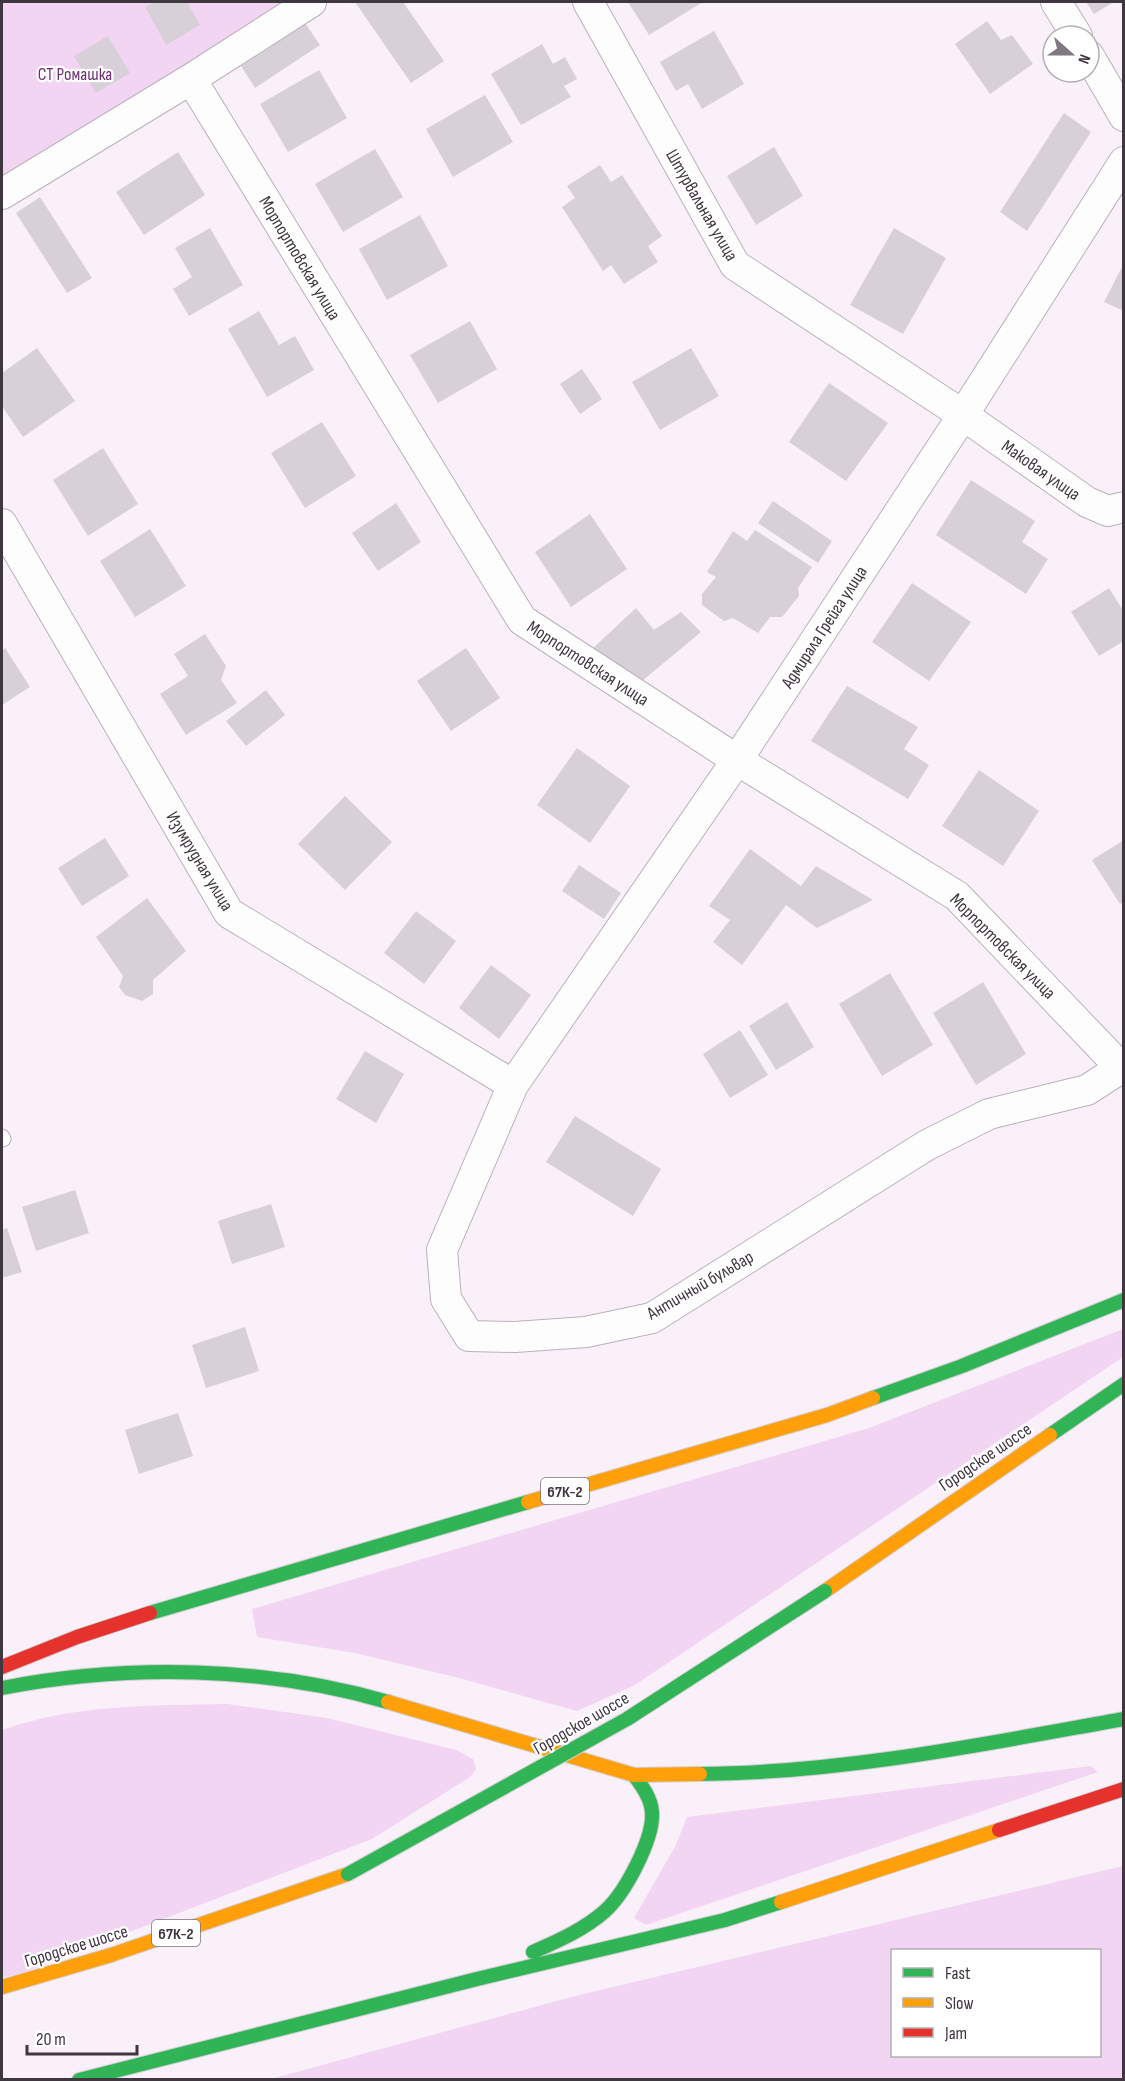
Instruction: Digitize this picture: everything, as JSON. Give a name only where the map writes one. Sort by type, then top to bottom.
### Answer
[{"type":"main road","name":"67К-2","points":[[2,1667],[77,1637],[199,1597],[827,1415],[962,1366],[1124,1300]]},
{"type":"main road","name":"Городское шоссе","points":[[2,1987],[111,1955],[348,1874],[627,1719],[825,1591],[1124,1384]]},
{"type":"main road","points":[[2,1689],[33,1682],[144,1671],[273,1679],[363,1695],[634,1775],[746,1774],[932,1753],[1124,1719]]},
{"type":"main road","points":[[477,1979],[569,1935],[606,1910],[625,1883],[644,1847],[652,1816],[647,1795],[634,1775]]},
{"type":"main road","points":[[79,2079],[200,2051],[477,1979],[725,1920],[1124,1790]]},
{"type":"street","points":[[2,194],[311,2]]},
{"type":"street","name":"Штурвальная улица","points":[[588,2],[735,266],[963,415]]},
{"type":"street","points":[[1056,2],[1070,24]]},
{"type":"street","points":[[1101,77],[1124,116]]},
{"type":"street","name":"Морпортовская улица","points":[[191,78],[522,620],[737,760],[957,896],[1122,1069]]},
{"type":"street","name":"Адмирала Грейга улица","points":[[513,1085],[737,760],[963,415],[1124,162]]},
{"type":"street","name":"Маковая улица","points":[[963,415],[1097,508],[1108,511],[1124,507]]},
{"type":"street","name":"Изумрудная улица","points":[[2,524],[229,913],[513,1085]]},
{"type":"street","name":"Античный бульвар","points":[[513,1085],[442,1250],[447,1299],[469,1336],[515,1337],[586,1332],[652,1318],[927,1145],[989,1114],[1087,1090],[1122,1069]]},
{"type":"green space","name":"СТ Ромашка","points":[[2,2],[328,2],[2,203]]},
{"type":"green space","points":[[1123,1329],[1123,1357],[635,1685],[577,1711],[459,1678],[355,1653],[257,1637],[252,1609],[869,1428]]},
{"type":"green space","points":[[227,1704],[327,1718],[456,1750],[473,1759],[476,1769],[470,1777],[372,1839],[25,1972],[2,1978],[2,1730],[84,1711],[141,1706]]},
{"type":"green space","points":[[1091,1766],[1098,1772],[646,1925],[634,1918],[675,1847],[687,1817]]},
{"type":"green space","points":[[1123,1866],[1123,2079],[271,2079],[575,1996]]},
{"type":"building","points":[[155,2],[187,2],[200,25],[166,45],[145,7]]},
{"type":"building","points":[[355,2],[403,2],[444,61],[411,83]]},
{"type":"building","points":[[628,2],[703,2],[649,35]]},
{"type":"building","points":[[1086,2],[1114,2],[1094,14]]},
{"type":"building","points":[[987,21],[1001,40],[1012,35],[1033,64],[990,94],[955,44]]},
{"type":"building","points":[[305,23],[320,45],[255,88],[241,66]]},
{"type":"building","points":[[714,31],[744,84],[702,109],[688,84],[676,91],[660,62]]},
{"type":"building","points":[[108,36],[130,73],[96,93],[74,56]]},
{"type":"building","points":[[542,44],[553,64],[565,57],[577,79],[564,86],[571,97],[521,125],[491,74]]},
{"type":"building","points":[[319,70],[347,118],[288,152],[260,104]]},
{"type":"building","points":[[485,95],[513,142],[453,177],[426,129]]},
{"type":"building","points":[[1064,113],[1091,132],[1027,231],[1000,212]]},
{"type":"building","points":[[774,147],[803,196],[756,225],[727,176]]},
{"type":"building","points":[[375,149],[403,197],[343,232],[315,184]]},
{"type":"building","points":[[178,152],[205,195],[144,235],[116,192]]},
{"type":"building","points":[[600,165],[611,182],[622,175],[662,236],[648,246],[658,262],[624,284],[611,265],[603,271],[562,207],[575,198],[567,186]]},
{"type":"building","points":[[40,197],[92,278],[67,293],[16,213]]},
{"type":"building","points":[[420,215],[448,266],[387,300],[359,249]]},
{"type":"building","points":[[210,228],[243,285],[189,316],[173,289],[192,277],[175,248]]},
{"type":"building","points":[[894,228],[946,258],[903,334],[850,305]]},
{"type":"building","points":[[1124,263],[1124,311],[1104,302]]},
{"type":"building","points":[[259,311],[279,345],[295,336],[314,370],[267,397],[228,329]]},
{"type":"building","points":[[470,321],[497,369],[438,403],[410,355]]},
{"type":"building","points":[[37,348],[75,401],[23,437],[2,406],[2,373]]},
{"type":"building","points":[[691,348],[719,396],[660,430],[632,382]]},
{"type":"building","points":[[582,369],[602,399],[580,414],[560,384]]},
{"type":"building","points":[[829,383],[888,423],[846,481],[789,442]]},
{"type":"building","points":[[322,422],[356,476],[305,508],[271,453]]},
{"type":"building","points":[[103,448],[138,504],[88,536],[53,480]]},
{"type":"building","points":[[971,480],[1035,521],[1022,542],[1048,559],[1026,594],[936,535]]},
{"type":"building","points":[[773,501],[832,541],[818,563],[758,523]]},
{"type":"building","points":[[396,503],[421,542],[378,571],[352,533]]},
{"type":"building","points":[[590,514],[627,569],[571,607],[535,552]]},
{"type":"building","points":[[150,529],[186,586],[135,617],[100,561]]},
{"type":"building","points":[[755,530],[812,567],[798,588],[799,596],[782,617],[770,617],[758,633],[733,618],[724,621],[702,605],[702,594],[716,577],[707,572],[733,531],[747,541]]},
{"type":"building","points":[[912,583],[971,622],[929,681],[872,642]]},
{"type":"building","points":[[1109,588],[1124,612],[1124,641],[1099,656],[1071,612]]},
{"type":"building","points":[[636,608],[654,630],[681,612],[701,632],[642,681],[591,650]]},
{"type":"building","points":[[205,634],[226,666],[221,680],[237,703],[186,735],[160,694],[188,676],[174,654]]},
{"type":"building","points":[[5,648],[30,687],[2,705],[2,651]]},
{"type":"building","points":[[466,648],[500,698],[451,731],[417,681]]},
{"type":"building","points":[[847,686],[918,727],[904,749],[929,765],[908,799],[811,741]]},
{"type":"building","points":[[266,690],[285,715],[246,746],[226,721]]},
{"type":"building","points":[[577,748],[630,786],[590,843],[537,805]]},
{"type":"building","points":[[979,770],[1039,811],[1003,866],[942,826]]},
{"type":"building","points":[[345,796],[392,842],[345,890],[298,844]]},
{"type":"building","points":[[105,838],[129,876],[82,906],[58,868]]},
{"type":"building","points":[[1124,840],[1124,902],[1120,904],[1092,860]]},
{"type":"building","points":[[750,849],[801,886],[816,866],[873,900],[817,928],[786,905],[742,965],[713,942],[730,920],[709,906]]},
{"type":"building","points":[[579,865],[621,893],[604,919],[562,891]]},
{"type":"building","points":[[147,898],[186,951],[153,980],[153,994],[142,1001],[125,995],[119,987],[123,976],[96,937]]},
{"type":"building","points":[[416,911],[456,941],[424,984],[384,953]]},
{"type":"building","points":[[491,965],[531,995],[499,1039],[459,1008]]},
{"type":"building","points":[[890,973],[933,1045],[882,1076],[839,1004]]},
{"type":"building","points":[[983,982],[1026,1054],[976,1085],[933,1013]]},
{"type":"building","points":[[787,1002],[814,1047],[776,1070],[749,1026]]},
{"type":"building","points":[[740,1030],[768,1075],[730,1098],[703,1054]]},
{"type":"building","points":[[365,1051],[404,1074],[376,1123],[336,1099]]},
{"type":"building","points":[[575,1116],[661,1169],[633,1216],[546,1162]]},
{"type":"building","points":[[75,1190],[89,1233],[36,1251],[22,1207]]},
{"type":"building","points":[[271,1204],[285,1247],[232,1264],[218,1221]]},
{"type":"building","points":[[7,1228],[22,1272],[2,1278],[2,1230]]},
{"type":"building","points":[[245,1327],[259,1371],[206,1388],[192,1345]]},
{"type":"building","points":[[178,1413],[193,1456],[139,1474],[125,1430]]},
{"type":"traffic: fast","points":[[873,1398],[962,1366],[1124,1300]]},
{"type":"traffic: fast","points":[[1050,1435],[1124,1384]]},
{"type":"traffic: fast","points":[[150,1613],[528,1502]]},
{"type":"traffic: fast","points":[[348,1874],[627,1719],[825,1591]]},
{"type":"traffic: fast","points":[[2,1688],[97,1675],[196,1672],[294,1681],[388,1702]]},
{"type":"traffic: fast","points":[[700,1774],[860,1763],[913,1756],[1124,1719]]},
{"type":"traffic: fast","points":[[533,1952],[571,1934],[605,1911],[621,1892],[637,1865],[648,1836],[652,1812],[648,1797],[634,1775]]},
{"type":"traffic: fast","points":[[79,2080],[477,1979],[725,1920],[781,1902]]},
{"type":"traffic: slow","points":[[528,1502],[827,1415],[873,1398]]},
{"type":"traffic: slow","points":[[825,1591],[1050,1435]]},
{"type":"traffic: slow","points":[[388,1702],[634,1775],[700,1774]]},
{"type":"traffic: slow","points":[[781,1902],[999,1830]]},
{"type":"traffic: slow","points":[[2,1987],[111,1955],[348,1874]]},
{"type":"traffic: jam","points":[[2,1667],[77,1637],[150,1613]]},
{"type":"traffic: jam","points":[[999,1830],[1124,1789]]}]
